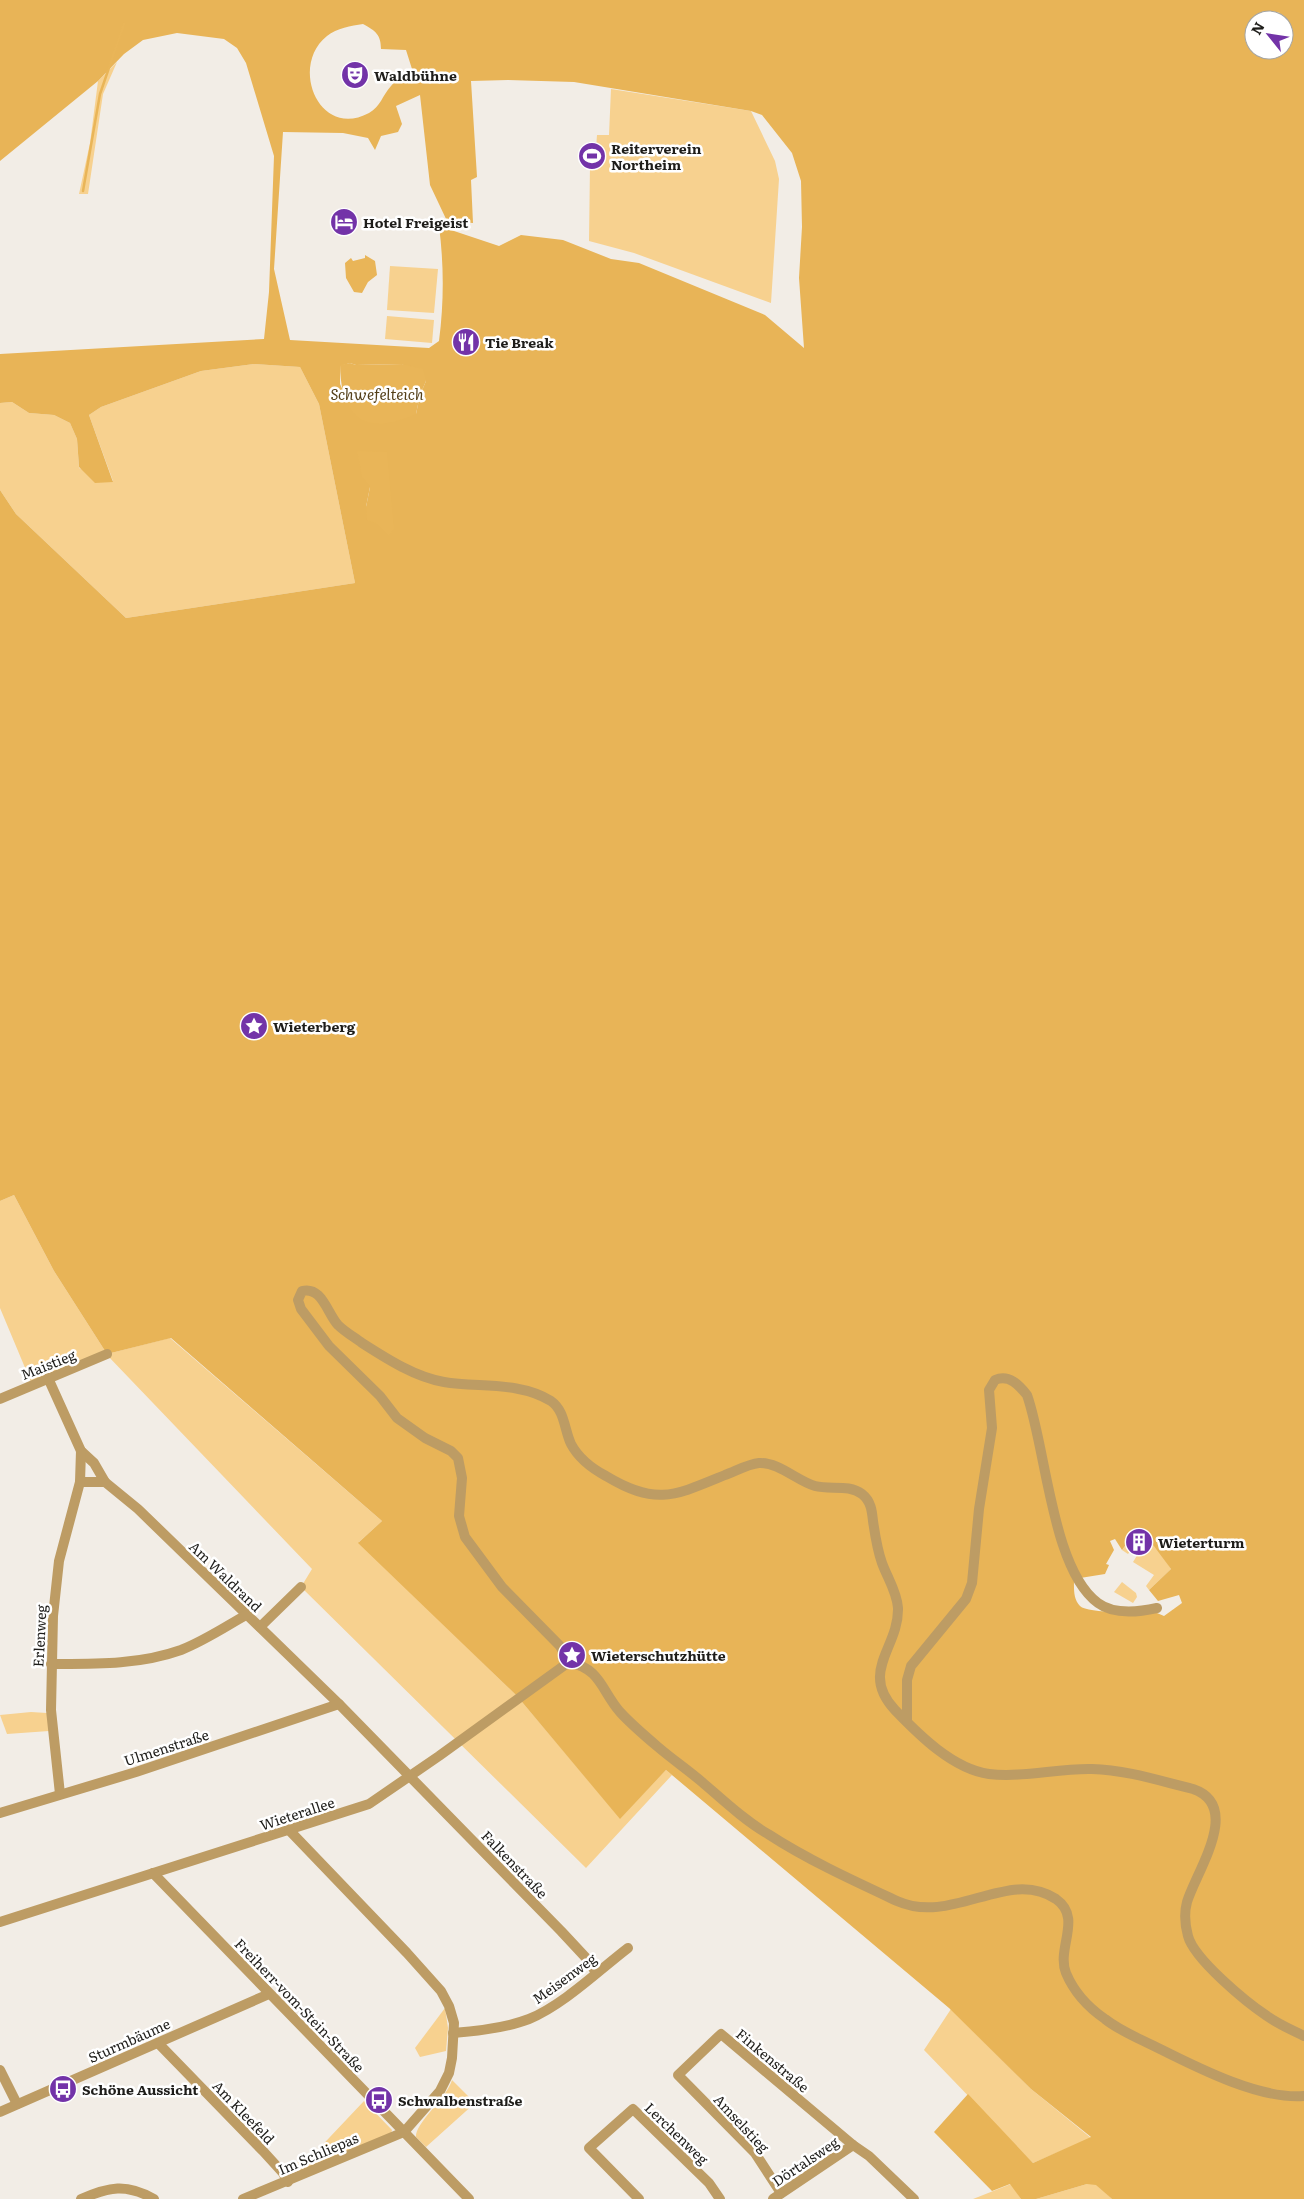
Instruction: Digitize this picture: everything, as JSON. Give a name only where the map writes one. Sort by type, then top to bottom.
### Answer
[{"type":"street","points":[[1304,2036],[1273,2020],[1259,2010],[1200,1957],[1189,1939],[1185,1920],[1187,1904],[1209,1852],[1215,1823],[1215,1812],[1208,1797],[1193,1789],[1111,1770],[1080,1769],[999,1774],[982,1772],[966,1766],[941,1751],[906,1721],[889,1702],[880,1682],[881,1661],[893,1633],[898,1608],[894,1592],[878,1553],[870,1505],[862,1494],[851,1489],[814,1486],[796,1479],[772,1465],[762,1463],[749,1466],[677,1494],[656,1496],[639,1493],[605,1476],[580,1458],[569,1438],[560,1411],[552,1402],[538,1396],[485,1384],[439,1381],[412,1370],[350,1334],[335,1322],[319,1295],[309,1290],[302,1291],[298,1300],[301,1308],[332,1350],[380,1396],[397,1418],[426,1438],[451,1451],[458,1458],[462,1478],[459,1516],[466,1537],[502,1587],[525,1613],[560,1646],[569,1662],[583,1665],[594,1673],[619,1711],[658,1748],[755,1826],[777,1840],[866,1886],[917,1908],[943,1908],[994,1893],[1016,1890],[1034,1891],[1053,1898],[1064,1907],[1069,1918],[1063,1956],[1065,1970],[1083,1999],[1103,2018],[1122,2030],[1196,2067],[1271,2093],[1304,2096]]},
{"type":"street","name":"Maistieg","points":[[0,1399],[107,1354]]},
{"type":"street","name":"Am Waldrand","points":[[48,1378],[81,1451],[94,1464],[105,1482],[138,1509],[411,1776]]},
{"type":"street","points":[[906,1721],[906,1680],[911,1666],[966,1599],[972,1583],[978,1509],[992,1428],[989,1390],[995,1380],[1010,1379],[1027,1395],[1053,1510],[1076,1579],[1096,1601],[1109,1608],[1132,1611],[1157,1608]]},
{"type":"street","name":"Erlenweg","points":[[60,1794],[53,1740],[51,1664],[59,1561],[80,1482],[81,1451]]},
{"type":"street","points":[[80,1482],[105,1482]]},
{"type":"street","points":[[260,1627],[301,1587]]},
{"type":"street","points":[[51,1664],[111,1664],[158,1656],[180,1650],[246,1615]]},
{"type":"street","name":"Wieterallee","points":[[0,1922],[369,1804],[569,1662]]},
{"type":"street","name":"Ulmenstraße","points":[[0,1813],[136,1772],[339,1704]]},
{"type":"street","name":"Falkenstraße","points":[[411,1776],[561,1931],[588,1960],[596,1973]]},
{"type":"street","points":[[289,1830],[435,1983],[449,2006],[453,2033],[452,2058],[444,2084],[435,2098],[404,2132]]},
{"type":"street","name":"Freiherr-vom-Stein-Straße","points":[[153,1873],[469,2199]]},
{"type":"street","name":"Meisenweg","points":[[453,2033],[516,2024],[530,2019],[544,2011],[628,1948]]},
{"type":"street","name":"Sturmbäume","points":[[0,2112],[269,1994]]},
{"type":"street","name":"Finkenstraße","points":[[678,2075],[721,2034],[853,2146]]},
{"type":"street","name":"Am Kleefeld","points":[[158,2043],[263,2150],[283,2173],[288,2182]]},
{"type":"street","points":[[0,2070],[17,2104]]},
{"type":"street","name":"Amselstieg","points":[[678,2075],[755,2153],[777,2196]]},
{"type":"street","name":"Lerchenweg","points":[[639,2199],[589,2148],[633,2109],[709,2182],[720,2199]]},
{"type":"street","name":"Im Schliepas","points":[[243,2199],[288,2182],[404,2132]]},
{"type":"street","points":[[853,2146],[869,2156],[913,2199]]},
{"type":"street","name":"Dörtalsweg","points":[[777,2196],[853,2146]]},
{"type":"street","points":[[81,2199],[103,2189],[114,2188],[128,2189],[154,2199]]},
{"type":"shaded area","points":[[0,0],[1304,0],[1304,2199],[1112,2199],[1096,2185],[1087,2184],[1036,2199],[1021,2199],[1010,2184],[992,2191],[934,2132],[968,2094],[1033,2163],[1091,2137],[1031,2089],[949,2008],[666,1770],[620,1819],[517,1696],[358,1543],[382,1521],[171,1338],[107,1354],[54,1271],[14,1195],[0,1201],[0,490],[16,514],[126,618],[355,583],[319,404],[300,367],[254,364],[201,371],[101,407],[89,415],[113,482],[95,483],[79,467],[77,439],[70,423],[54,415],[29,413],[12,402],[0,403],[0,354],[264,339],[269,292],[274,156],[246,63],[237,48],[224,39],[177,33],[143,40],[124,54],[98,81],[0,161]],"holes":[[[363,24],[374,31],[379,37],[381,49],[406,50],[412,69],[393,84],[379,104],[369,113],[351,119],[336,117],[324,108],[315,96],[310,81],[310,64],[316,49],[327,36],[340,29]],[[471,81],[574,82],[751,111],[762,115],[792,153],[801,181],[802,227],[799,278],[804,348],[765,315],[639,263],[611,259],[563,240],[521,235],[499,246],[439,226],[443,284],[439,341],[429,348],[290,340],[274,269],[283,132],[343,133],[368,138],[375,150],[381,136],[398,132],[402,124],[396,106],[420,95],[430,185],[447,221],[473,223],[471,180],[477,177]],[[350,363],[356,365],[402,364],[426,381],[420,395],[416,414],[345,395],[340,384],[340,366]],[[387,452],[387,476],[366,507],[370,487]],[[1136,1528],[1145,1534],[1171,1569],[1149,1590],[1158,1601],[1179,1595],[1182,1603],[1164,1616],[1157,1613],[1085,1609],[1076,1600],[1074,1579],[1105,1574],[1109,1565],[1106,1564],[1114,1550],[1110,1541],[1115,1539],[1122,1550],[1128,1542],[1126,1540],[1129,1533]]]},
{"type":"shaded area","points":[[117,62],[103,94],[88,194],[79,194],[90,143],[98,81]]},
{"type":"shaded area","points":[[611,89],[751,111],[775,161],[779,179],[771,303],[634,253],[589,241],[590,165],[595,161],[597,135],[609,135]]},
{"type":"shaded area","points":[[390,266],[438,269],[434,313],[387,310]]},
{"type":"shaded area","points":[[387,316],[434,320],[432,343],[385,339]]},
{"type":"shaded area","points":[[254,364],[300,367],[319,404],[355,583],[126,618],[16,514],[0,490],[0,403],[12,402],[29,413],[54,415],[70,423],[77,439],[79,468],[113,481],[89,415],[101,407],[201,371]]},
{"type":"shaded area","points":[[14,1195],[54,1271],[107,1354],[170,1338],[382,1521],[359,1542],[517,1696],[620,1818],[666,1770],[672,1775],[586,1868],[301,1587],[312,1569],[107,1355],[31,1382],[0,1308],[0,1201]]},
{"type":"shaded area","points":[[1136,1528],[1140,1529],[1160,1552],[1171,1569],[1149,1590],[1146,1586],[1154,1575],[1133,1562],[1138,1554],[1132,1549],[1128,1554],[1122,1550],[1128,1543],[1126,1540],[1128,1533]]},
{"type":"shaded area","points":[[1122,1582],[1136,1593],[1137,1597],[1133,1603],[1114,1592]]},
{"type":"shaded area","points":[[31,1712],[47,1713],[49,1731],[7,1734],[0,1715]]},
{"type":"shaded area","points":[[445,2008],[448,2028],[446,2051],[420,2057],[415,2048]]},
{"type":"shaded area","points":[[951,2009],[1031,2089],[1091,2138],[1033,2163],[924,2050]]},
{"type":"shaded area","points":[[452,2080],[475,2103],[426,2147],[416,2137],[417,2131],[444,2095]]},
{"type":"shaded area","points":[[364,2101],[392,2130],[391,2134],[301,2171],[293,2170],[289,2166],[312,2156]]},
{"type":"shaded area","points":[[1011,2184],[1021,2199],[973,2199]]},
{"type":"shaded area","points":[[1087,2184],[1096,2184],[1112,2199],[1036,2199]]},
{"type":"water","points":[[365,255],[375,261],[377,275],[368,282],[362,293],[354,292],[346,278],[345,263],[351,258],[353,261],[365,258]]},
{"type":"water","name":"Schwefelteich","points":[[350,363],[356,365],[402,364],[423,369],[426,381],[420,395],[416,414],[383,423],[370,423],[360,418],[351,410],[345,399],[342,384],[340,365]]},
{"type":"water","points":[[357,451],[387,452],[394,529],[389,536],[376,523],[367,520],[366,507],[370,487],[362,477]]},
{"type":"waterway","points":[[83,191],[100,94],[124,24]]},
{"type":"place","name":"Waldbühne","points":[[355,75]]},
{"type":"place","name":"Reiterverein Northeim","points":[[592,156]]},
{"type":"place","name":"Hotel Freigeist","points":[[344,222]]},
{"type":"place","name":"Tie Break","points":[[466,342]]},
{"type":"place","name":"Wieterberg","points":[[254,1026]]},
{"type":"place","name":"Wieterturm","points":[[1139,1542]]},
{"type":"place","name":"Wieterschutzhütte","points":[[572,1655]]},
{"type":"place","name":"Schöne Aussicht","points":[[63,2089]]},
{"type":"place","name":"Schwalbenstraße","points":[[379,2100]]}]
